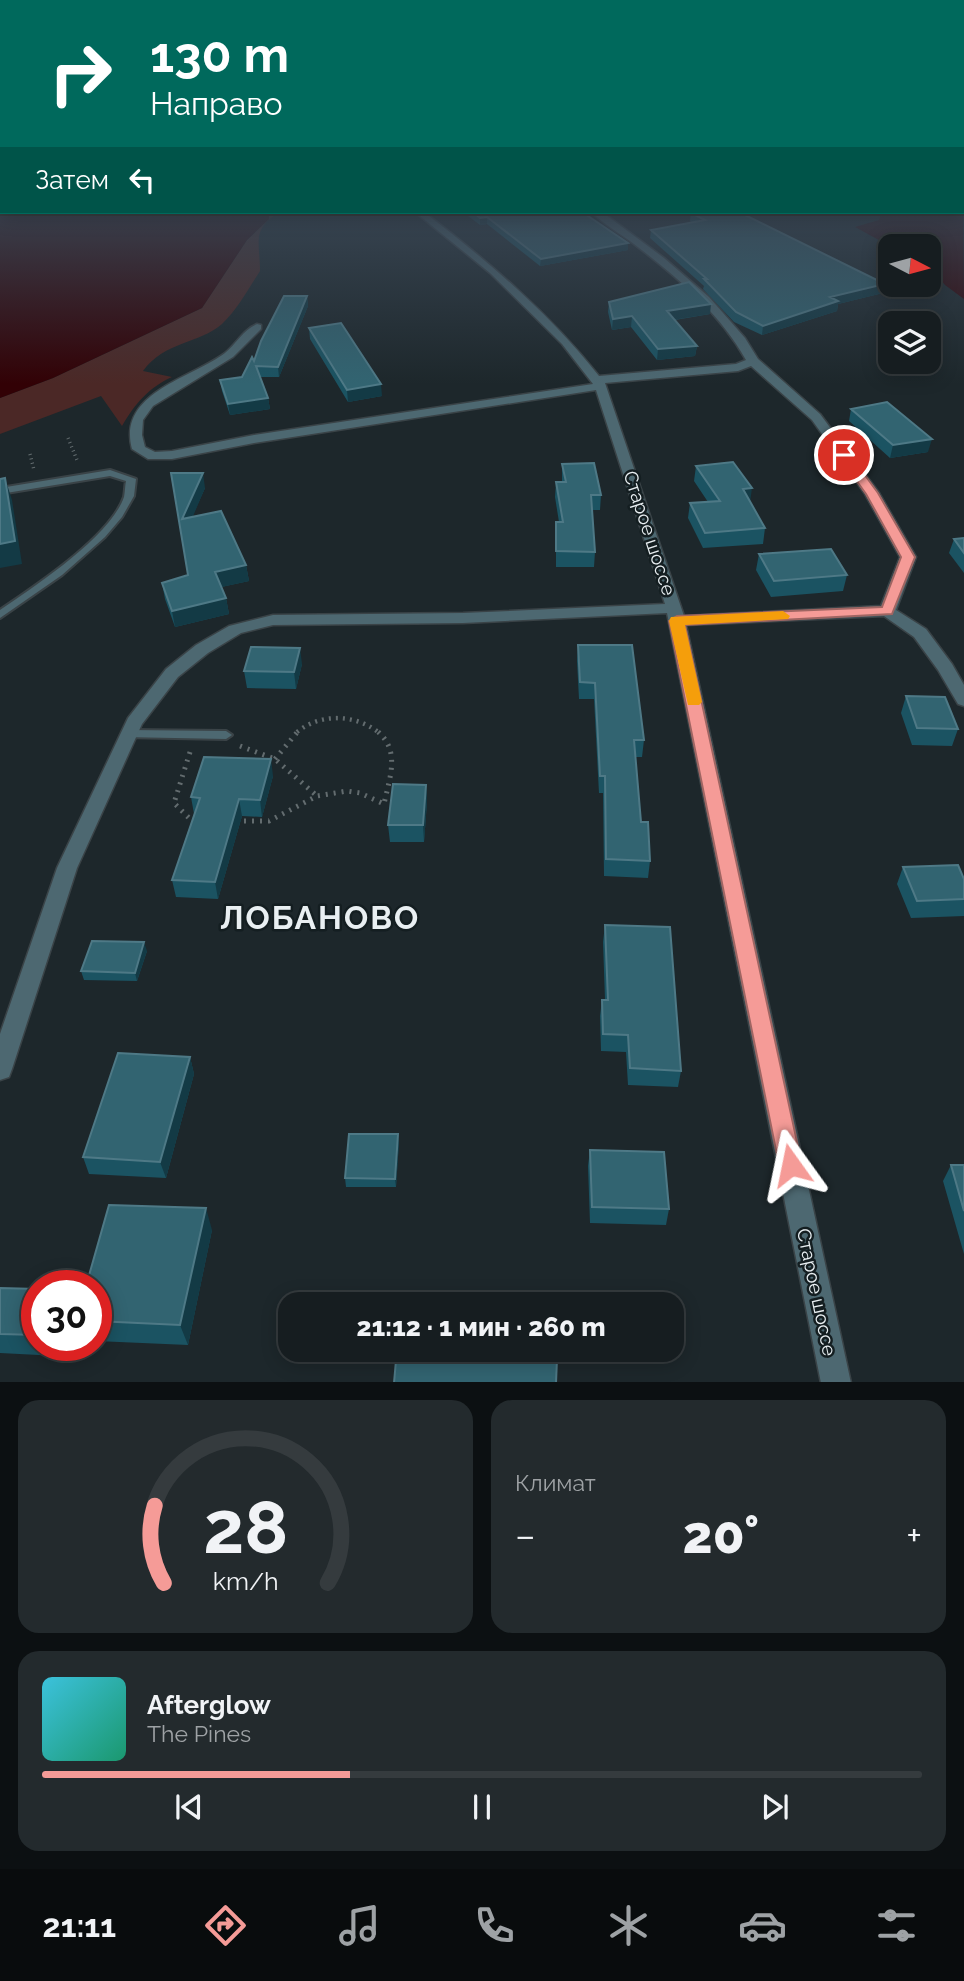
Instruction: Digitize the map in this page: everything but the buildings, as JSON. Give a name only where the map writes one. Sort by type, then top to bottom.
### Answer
[{"type":"street","name":"Старое шоссе","points":[[474,255],[494,271],[566,342],[599,383],[675,614],[836,1382]]},
{"type":"street","points":[[655,255],[705,299],[748,351],[753,362],[816,417],[872,493],[908,557],[887,611]]},
{"type":"street","points":[[257,327],[229,355],[148,403],[137,420],[135,435],[139,449],[153,456],[172,455],[254,439],[599,383],[738,367],[753,362]]},
{"type":"street","points":[[0,1069],[67,868],[134,722],[172,673],[202,649],[235,629],[273,620],[887,611],[920,633],[946,668],[964,700]]},
{"type":"lane","points":[[0,491],[110,473],[131,479],[133,490],[117,519],[85,551],[0,615]]},
{"type":"lane","points":[[128,734],[226,736]]},
{"type":"path","points":[[230,821],[269,821],[317,796],[346,791],[360,793],[384,804],[392,758],[389,745],[371,728],[354,719],[330,718],[308,724],[292,736],[275,759]]},
{"type":"path","points":[[196,735],[174,803],[191,820],[204,820]]},
{"type":"path","points":[[226,736],[234,745],[254,749],[275,759],[317,796]]},
{"type":"shaded area","points":[[0,255],[237,255],[202,308],[53,378],[0,398]]},
{"type":"shaded area","points":[[237,255],[259,255],[260,271],[222,324],[203,336],[161,354],[143,371],[172,377],[143,397],[122,426],[101,396],[0,434],[0,398],[53,378],[202,308]]},
{"type":"shaded area","points":[[942,255],[964,255],[964,299],[942,281]]},
{"type":"slow traffic","points":[[694,702],[677,621],[783,616]]},
{"type":"district","name":"ЛОБАНОВО","points":[[320,918]]},
{"type":"route","points":[[791,1165],[677,621],[887,611],[908,557],[872,493],[844,455]]}]
